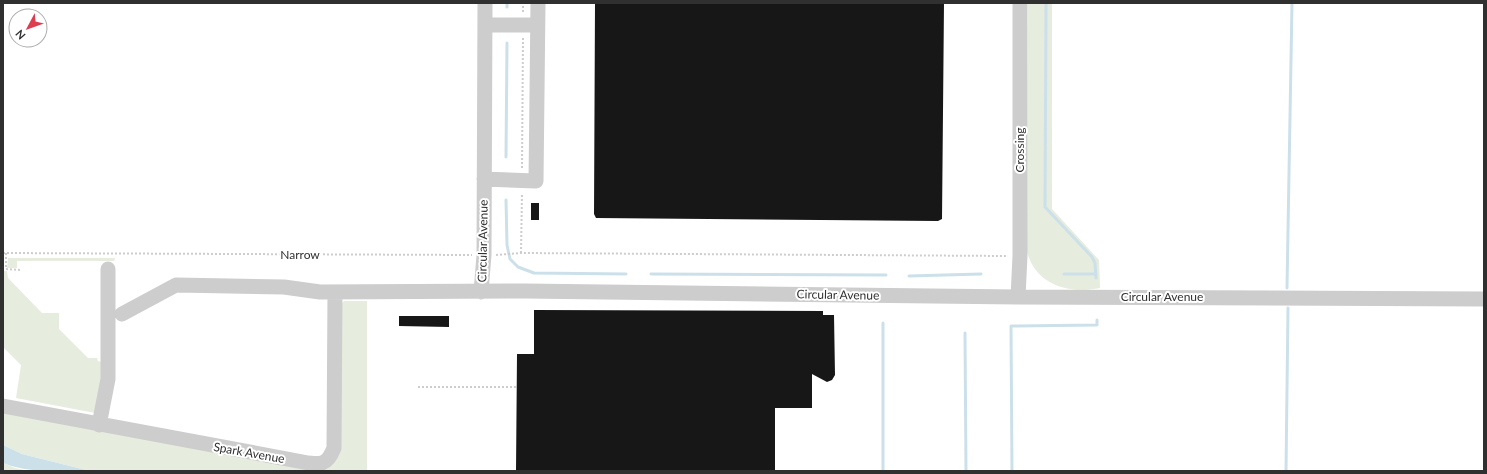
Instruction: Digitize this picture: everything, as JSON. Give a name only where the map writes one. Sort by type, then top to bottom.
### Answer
[{"type":"street","name":"Circular Avenue","points":[[485,3],[484,179],[490,255],[482,292],[1018,297],[1484,299]]},
{"type":"street","points":[[484,179],[536,181],[530,25],[538,3]]},
{"type":"street","name":"Crossing","points":[[1018,297],[1020,256],[1020,3]]},
{"type":"street","points":[[485,25],[530,25]]},
{"type":"street","points":[[99,425],[108,379],[108,269]]},
{"type":"street","points":[[122,314],[176,285],[284,287],[308,291],[336,292],[482,292]]},
{"type":"street","name":"Spark Avenue","points":[[3,406],[308,463],[323,464],[330,458],[334,448],[336,292]]},
{"type":"path","points":[[523,3],[530,25],[522,180],[521,254],[1020,256]]},
{"type":"path","points":[[4,254],[6,269],[21,270]]},
{"type":"path","name":"Narrow","points":[[4,254],[521,254]]},
{"type":"path","points":[[418,387],[516,387]]},
{"type":"shaded area","points":[[1028,3],[1052,3],[1052,209],[1099,260],[1100,288],[1077,290],[1056,285],[1046,280],[1038,273],[1027,252]]},
{"type":"shaded area","points":[[3,258],[4,271],[7,271],[8,278],[42,313],[59,313],[59,329],[88,358],[97,358],[98,361],[104,365],[95,413],[16,398],[21,365],[3,347]]},
{"type":"shaded area","points":[[8,258],[115,258],[114,261],[17,261],[17,268],[7,268]]},
{"type":"shaded area","points":[[344,301],[367,301],[367,471],[321,471],[332,464],[339,454],[341,304]]},
{"type":"shaded area","points":[[3,412],[313,471],[90,471],[22,454],[3,445]]},
{"type":"shaded area","points":[[3,463],[15,468],[29,471],[3,471]]},
{"type":"water","points":[[3,445],[22,454],[90,471],[46,471],[13,467],[3,463]]},
{"type":"building","points":[[595,3],[944,3],[942,219],[938,221],[596,218],[594,214]]},
{"type":"building","points":[[531,203],[539,203],[539,220],[531,220]]},
{"type":"building","points":[[534,310],[823,311],[823,315],[834,315],[835,375],[832,380],[827,382],[812,374],[812,408],[775,408],[775,471],[516,471],[517,354],[534,354]]},
{"type":"building","points":[[399,316],[449,316],[449,327],[399,326]]},
{"type":"waterway","points":[[1046,3],[1045,207],[1092,257],[1095,263],[1096,278]]},
{"type":"waterway","points":[[1287,288],[1292,3]]},
{"type":"waterway","points":[[506,157],[507,43]]},
{"type":"waterway","points":[[506,200],[507,245],[510,259],[518,267],[534,273],[626,274]]},
{"type":"waterway","points":[[651,274],[886,275]]},
{"type":"waterway","points":[[909,276],[981,274]]},
{"type":"waterway","points":[[1064,274],[1096,274]]},
{"type":"waterway","points":[[1286,471],[1288,308]]},
{"type":"waterway","points":[[1012,471],[1011,326],[1097,325],[1097,320]]},
{"type":"waterway","points":[[883,323],[883,471]]},
{"type":"waterway","points":[[965,333],[966,471]]}]
